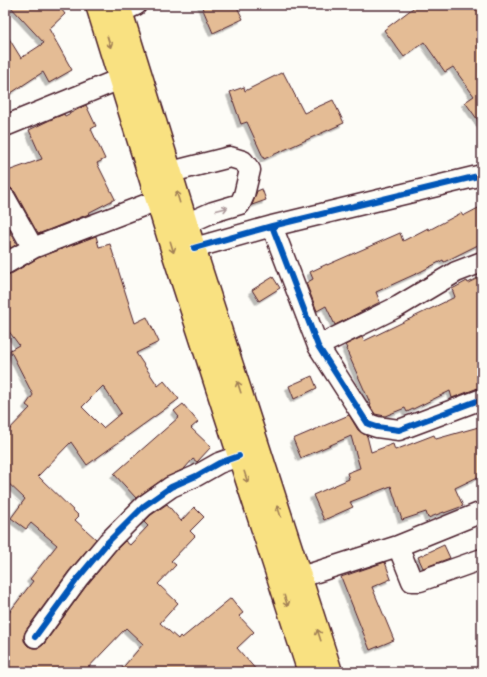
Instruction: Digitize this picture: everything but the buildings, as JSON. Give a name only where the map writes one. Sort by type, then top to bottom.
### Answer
[{"type":"highway","points":[[97,5],[176,262],[309,672]]},
{"type":"highway","points":[[125,7],[186,224],[331,672]]},
{"type":"street","points":[[5,126],[120,79]]},
{"type":"street","points":[[171,172],[230,157],[243,161],[250,170],[244,195],[240,204],[213,212],[186,224]]},
{"type":"street","points":[[194,248],[272,226],[482,174]]},
{"type":"street","points":[[5,198],[33,248]]},
{"type":"street","points":[[5,264],[33,248],[158,200]]},
{"type":"street","points":[[272,226],[318,346],[368,424],[377,427],[399,430],[482,399]]},
{"type":"street","points":[[318,346],[399,306],[456,272],[482,262]]},
{"type":"street","points":[[35,637],[78,578],[108,542],[144,506],[171,487],[196,476],[219,463],[239,456]]},
{"type":"street","points":[[301,577],[398,546],[482,512]]},
{"type":"street","points":[[398,546],[412,581],[420,581],[482,559]]},
{"type":"cycle path","points":[[194,248],[272,226],[482,175]]},
{"type":"cycle path","points":[[272,226],[318,346],[368,424],[377,427],[399,430],[482,399]]},
{"type":"cycle path","points":[[35,637],[78,578],[108,542],[144,506],[171,487],[196,476],[219,463],[239,456]]}]
